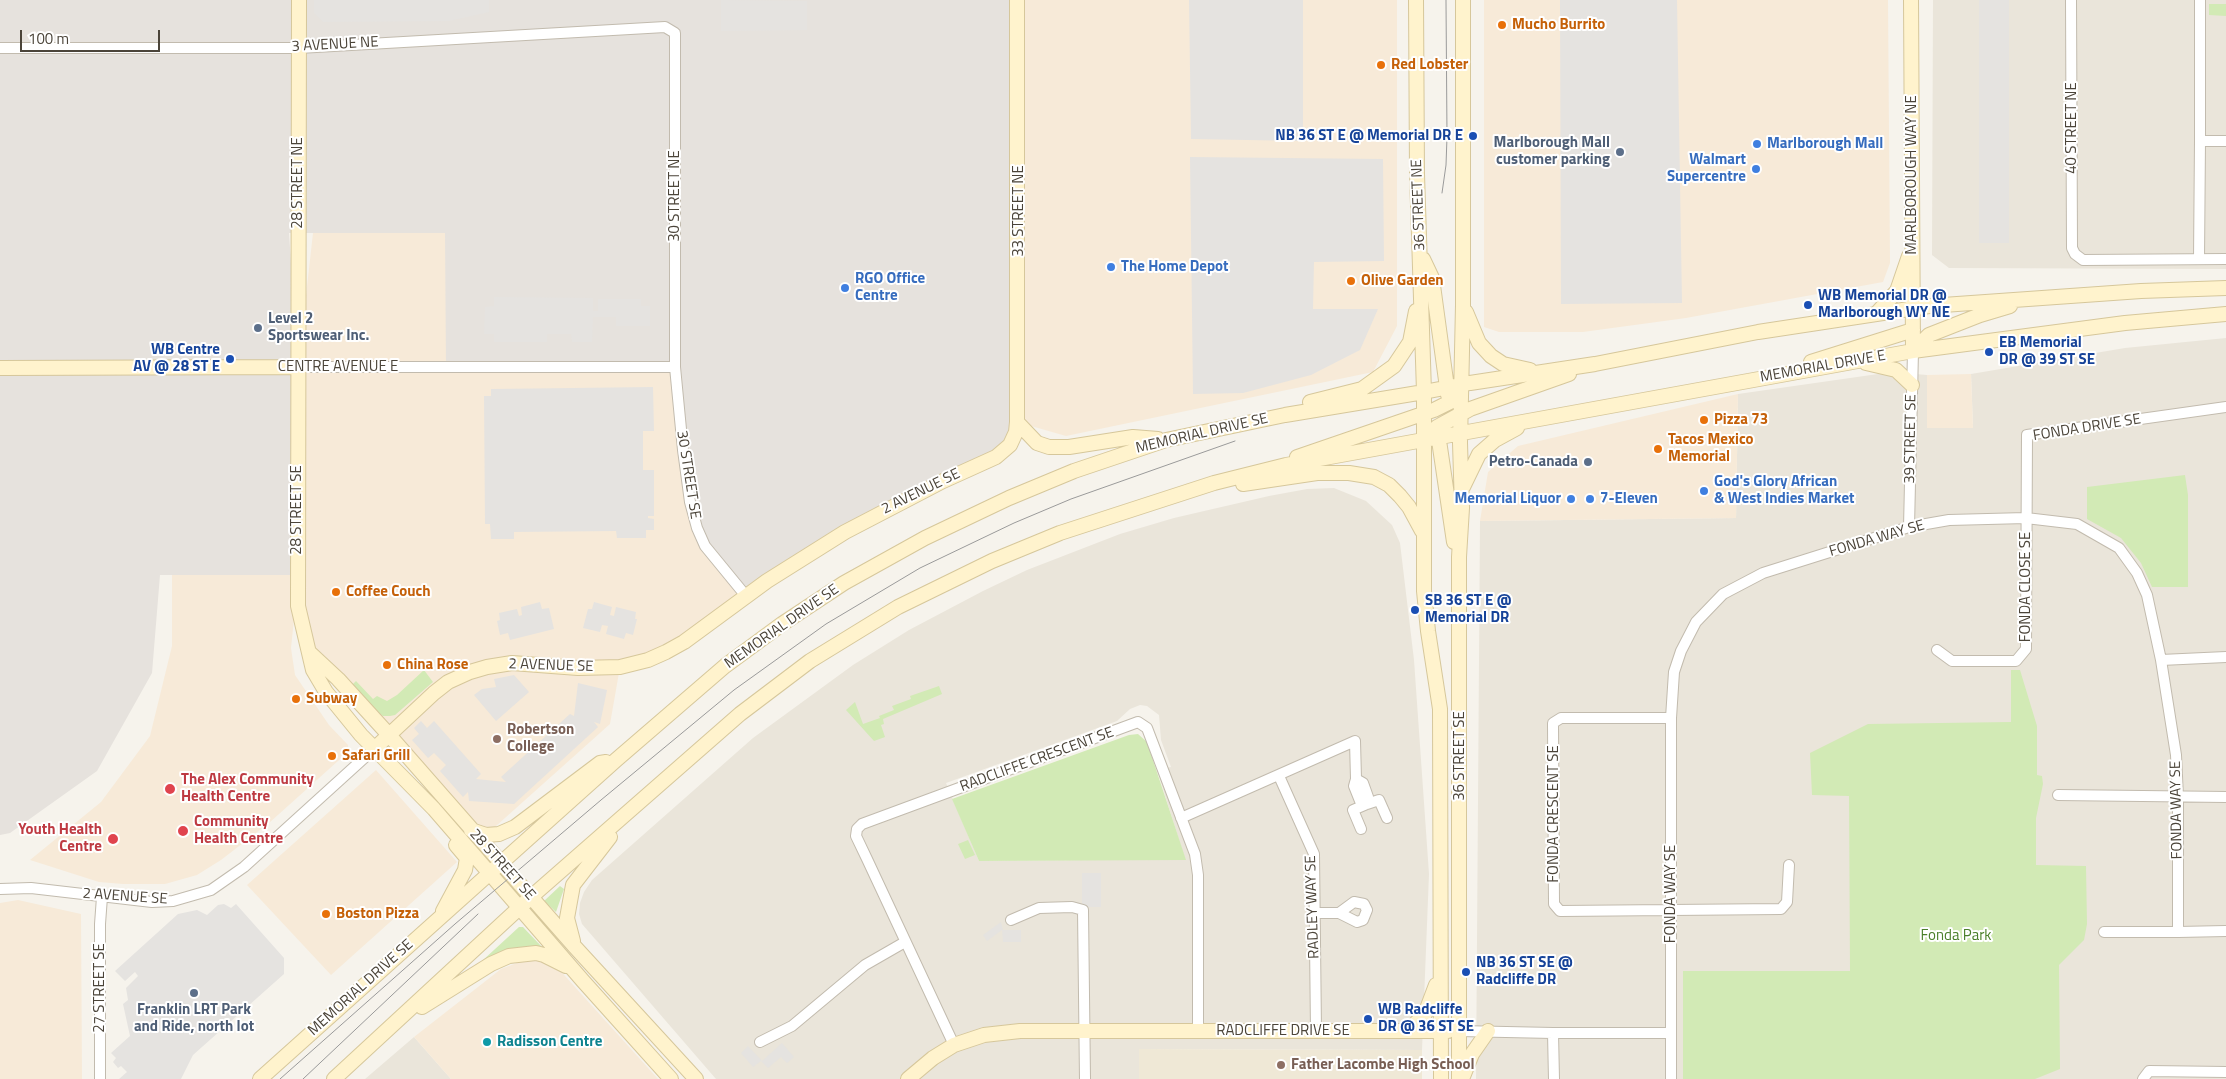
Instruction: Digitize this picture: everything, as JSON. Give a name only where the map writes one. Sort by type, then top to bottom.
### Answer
[{"type":"main road","name":"28 STREET NE","points":[[298,367],[300,0]]},
{"type":"main road","name":"33 STREET NE","points":[[1017,0],[1018,422]]},
{"type":"main road","name":"36 STREET NE","points":[[1416,0],[1418,174],[1424,392]]},
{"type":"main road","points":[[1457,415],[1462,384],[1464,0]]},
{"type":"main road","name":"MARLBOROUGH WAY NE","points":[[1911,0],[1913,351]]},
{"type":"main road","points":[[1877,313],[1897,291],[1912,246]]},
{"type":"main road","points":[[1421,254],[1432,278],[1446,388],[1450,402],[1457,415],[1461,434]]},
{"type":"main road","points":[[1285,414],[1310,402],[1362,388],[1394,366],[1410,342],[1422,279]]},
{"type":"main road","points":[[1459,557],[1453,538],[1438,432],[1429,412],[1424,392],[1462,384],[1596,364],[1740,335],[1913,308],[2141,291],[2226,288]]},
{"type":"main road","points":[[1913,351],[1928,335],[1980,315],[2037,298]]},
{"type":"main road","points":[[1463,304],[1479,343],[1491,356],[1503,364],[1541,372]]},
{"type":"main road","name":"MEMORIAL DRIVE E","points":[[1424,439],[1438,432],[1461,434],[1913,351],[2125,324],[2226,314]]},
{"type":"main road","points":[[1752,380],[1913,330]]},
{"type":"main road","points":[[1858,362],[1896,370],[1912,385]]},
{"type":"main road","points":[[1438,432],[1457,415],[1596,364]]},
{"type":"main road","name":"CENTRE AVENUE E","points":[[0,368],[298,367]]},
{"type":"main road","name":"28 STREET SE","points":[[298,367],[298,606],[302,627],[319,683],[374,749],[496,869],[531,897],[696,1079]]},
{"type":"main road","points":[[1286,465],[1301,454],[1429,412],[1450,402],[1462,384]]},
{"type":"main road","name":"MEMORIAL DRIVE SE","points":[[260,1079],[616,760],[725,666],[782,624],[844,583],[925,538],[1009,498],[1093,465],[1166,440],[1285,414],[1424,392]]},
{"type":"main road","points":[[334,1079],[531,897],[740,714],[810,661],[898,607],[992,561],[1060,533],[1214,483],[1286,465],[1424,439],[1429,412]]},
{"type":"main road","points":[[1018,422],[1038,443],[1049,447],[1069,447],[1133,437],[1166,440]]},
{"type":"main road","name":"2 AVENUE SE","points":[[374,749],[448,682],[487,666],[512,663],[604,668],[632,665],[666,652],[684,642],[791,565],[845,532],[905,499],[1001,454],[1013,440],[1018,422]]},
{"type":"main road","points":[[1462,489],[1479,454],[1495,440],[1526,422]]},
{"type":"main road","name":"36 STREET SE","points":[[1460,1079],[1459,557],[1462,489],[1461,434]]},
{"type":"main road","name":"36 STREET SE","points":[[1424,439],[1425,599],[1440,709],[1440,1079]]},
{"type":"main road","points":[[1214,483],[1232,485],[1317,473],[1349,472],[1374,477],[1389,485],[1409,506],[1424,534]]},
{"type":"main road","name":"28 STREET SE","points":[[309,652],[338,679],[389,735],[471,830],[519,908],[671,1079]]},
{"type":"main road","points":[[471,830],[486,834],[499,834],[515,827],[600,763],[616,760]]},
{"type":"main road","points":[[575,947],[567,918],[573,885],[581,872],[633,808]]},
{"type":"main road","points":[[434,809],[438,822],[467,858],[462,879],[448,899],[440,917]]},
{"type":"main road","points":[[398,1021],[408,1017],[491,964],[509,956],[528,953],[544,955],[573,969]]},
{"type":"main road","points":[[1402,1031],[1414,1025],[1425,1014],[1440,970]]},
{"type":"main road","name":"RADCLIFFE DRIVE SE","points":[[908,1079],[933,1058],[954,1045],[984,1035],[1020,1031],[1459,1031]]},
{"type":"main road","points":[[1460,1079],[1472,1054],[1488,1031]]},
{"type":"street","name":"40 STREET NE","points":[[2071,0],[2072,248],[2075,254],[2084,260],[2199,258]]},
{"type":"street","points":[[2200,0],[2199,258],[2226,259]]},
{"type":"street","name":"3 AVENUE NE","points":[[0,48],[300,48],[665,27],[669,29]]},
{"type":"street","name":"30 STREET NE","points":[[669,29],[675,33],[675,367]]},
{"type":"street","points":[[2200,141],[2226,141]]},
{"type":"street","name":"39 STREET SE","points":[[1909,527],[1913,351]]},
{"type":"street","name":"CENTRE AVENUE E","points":[[298,367],[675,367]]},
{"type":"street","name":"30 STREET SE","points":[[675,367],[690,502],[697,528],[705,546],[746,596]]},
{"type":"street","name":"FONDA DRIVE SE","points":[[2026,518],[2026,435],[2226,407]]},
{"type":"street","name":"FONDA WAY SE","points":[[1671,1079],[1671,718],[1674,672],[1681,651],[1696,622],[1723,594],[1764,573],[1909,527],[1949,520],[2026,518],[2077,524],[2119,548],[2137,573],[2147,595],[2162,660],[2176,755],[2178,797],[2178,932]]},
{"type":"street","name":"FONDA CLOSE SE","points":[[1937,650],[1952,661],[2016,661],[2026,649],[2026,518]]},
{"type":"street","points":[[2162,660],[2226,657]]},
{"type":"street","name":"FONDA CRESCENT SE","points":[[1671,718],[1561,718],[1554,723],[1554,904],[1560,911],[1671,909]]},
{"type":"street","name":"RADCLIFFE CRESCENT SE","points":[[954,1045],[856,836],[857,829],[862,824],[1138,722],[1147,728],[1195,854],[1198,875],[1198,1030]]},
{"type":"street","points":[[1181,818],[1355,741],[1356,779],[1363,783],[1368,798],[1367,803]]},
{"type":"street","name":"2 AVENUE SE","points":[[0,888],[31,888],[152,902],[173,901],[211,890],[244,867],[374,749]]},
{"type":"street","name":"RADLEY WAY SE","points":[[1279,776],[1314,854],[1316,1031]]},
{"type":"street","points":[[2058,795],[2226,796]]},
{"type":"street","points":[[1361,829],[1353,810],[1367,803],[1379,800],[1387,818]]},
{"type":"street","points":[[1671,909],[1781,909],[1787,902],[1789,865]]},
{"type":"street","name":"27 STREET SE","points":[[100,1079],[100,924],[102,897]]},
{"type":"street","points":[[1011,920],[1039,908],[1072,907],[1083,910],[1085,1079]]},
{"type":"street","points":[[1315,913],[1339,913]]},
{"type":"street","points":[[2104,932],[2226,931]]},
{"type":"street","points":[[760,1042],[792,1026],[865,965],[905,942]]},
{"type":"street","name":"RADCLIFFE DRIVE SE","points":[[1459,1031],[1670,1033]]},
{"type":"street","points":[[1553,1033],[1554,1079]]},
{"type":"street","points":[[2143,1079],[2149,1071],[2226,1072]]},
{"type":"shaded area","points":[[0,0],[1019,0],[1013,440],[746,596],[697,528],[675,367],[446,368],[445,233],[289,233],[298,367],[298,575],[160,575],[152,673],[97,771],[10,833],[0,835]]},
{"type":"shaded area","points":[[314,0],[489,0],[489,12],[449,21],[323,22],[314,13]]},
{"type":"shaded area","points":[[721,0],[807,1],[807,30],[721,31]]},
{"type":"shaded area","points":[[1019,0],[1397,0],[1397,326],[1373,372],[1066,436],[1017,422]]},
{"type":"shaded area","points":[[1189,0],[1303,0],[1303,141],[1191,139]]},
{"type":"shaded area","points":[[1484,0],[1888,0],[1890,263],[1883,282],[1686,318],[1583,332],[1499,332],[1484,327]]},
{"type":"shaded area","name":"Marlborough Mall customer parking","points":[[1560,0],[1677,0],[1682,303],[1561,304]]},
{"type":"shaded area","points":[[1933,0],[2226,0],[2226,269],[1949,268],[1932,255]]},
{"type":"shaded area","points":[[1979,0],[2009,0],[2009,243],[1979,243]]},
{"type":"shaded area","points":[[1190,157],[1383,159],[1384,261],[1314,262],[1313,309],[1378,309],[1360,350],[1311,375],[1243,393],[1193,394]]},
{"type":"shaded area","points":[[313,233],[445,233],[675,367],[746,596],[684,642],[620,667],[610,724],[486,835],[309,652],[297,591],[291,648],[295,675],[329,725],[348,745],[348,752],[269,823],[221,860],[197,875],[165,884],[99,882],[30,860],[101,802],[150,736],[172,646],[172,575],[298,575],[298,367]]},
{"type":"shaded area","points":[[494,297],[593,298],[593,311],[598,311],[598,299],[641,299],[641,306],[650,306],[650,326],[616,326],[616,317],[593,317],[592,342],[572,342],[571,334],[547,334],[547,342],[494,342],[494,334],[484,334],[485,307],[494,306]]},
{"type":"shaded area","points":[[2226,338],[2226,1079],[1476,1079],[1480,521],[1736,518],[1738,394],[1892,372],[1927,375],[1927,428],[1973,427],[1971,374],[2125,348]]},
{"type":"shaded area","points":[[1971,374],[1973,428],[1927,428],[1927,375]]},
{"type":"shaded area","points":[[653,387],[654,431],[643,431],[643,470],[654,470],[654,516],[648,516],[648,518],[654,519],[654,530],[646,530],[646,538],[617,538],[616,531],[514,532],[514,539],[491,539],[490,524],[485,524],[484,396],[491,396],[491,389]]},
{"type":"shaded area","points":[[1738,394],[1736,518],[1480,521],[1488,472],[1518,446]]},
{"type":"shaded area","points":[[1334,488],[1366,501],[1392,525],[1400,543],[1414,660],[1429,874],[1422,1050],[1139,1049],[1139,1079],[716,1079],[582,924],[579,914],[580,903],[584,892],[592,880],[753,738],[853,665],[909,630],[1027,570],[1120,534],[1174,518],[1307,489]],"holes":[[[1140,705],[1147,706],[1159,715],[1161,740],[1171,767],[1157,770],[1185,859],[979,861],[946,783],[1117,721],[1130,709]]]},
{"type":"shaded area","points":[[540,602],[542,609],[549,608],[554,629],[510,640],[508,633],[500,635],[497,621],[500,620],[499,613],[517,609],[519,616],[522,615],[521,607]]},
{"type":"shaded area","points":[[594,602],[612,607],[610,615],[614,616],[616,607],[636,612],[635,619],[637,619],[633,635],[626,633],[624,639],[606,634],[608,626],[602,625],[600,632],[583,628],[588,609],[592,609]]},
{"type":"shaded area","points":[[514,675],[529,692],[496,721],[474,695],[482,689],[496,687],[494,679]]},
{"type":"shaded area","points":[[578,683],[607,690],[600,724],[594,722],[598,727],[514,804],[469,801],[468,792],[463,797],[440,771],[446,765],[434,753],[428,758],[412,740],[419,734],[414,728],[421,721],[427,728],[434,721],[481,774],[476,779],[506,782],[501,777],[570,714],[574,716]]},
{"type":"shaded area","points":[[376,770],[457,862],[331,975],[247,885]]},
{"type":"shaded area","points":[[1082,873],[1101,873],[1101,907],[1082,907]]},
{"type":"shaded area","points":[[18,900],[81,914],[82,1079],[0,1079],[0,903]]},
{"type":"shaded area","name":"Franklin LRT Park and Ride, north lot","points":[[224,904],[231,908],[236,904],[284,958],[284,974],[193,1055],[181,1079],[119,1079],[127,1072],[121,1066],[118,1068],[113,1062],[116,1058],[111,1053],[130,1036],[123,1004],[128,1000],[126,988],[138,976],[135,972],[125,981],[115,971],[178,914],[197,910],[207,915],[218,905]]},
{"type":"shaded area","points":[[1001,922],[1003,930],[1021,930],[1021,942],[1003,942],[1002,930],[987,941],[983,935]]},
{"type":"shaded area","points":[[522,961],[548,962],[556,966],[658,1079],[451,1079],[414,1037],[501,969]]},
{"type":"shaded area","points":[[414,1037],[451,1079],[365,1079]]},
{"type":"shaded area","points":[[782,1043],[794,1057],[787,1063],[781,1057],[768,1068],[761,1061],[753,1067],[741,1053],[748,1046],[762,1061]]},
{"type":"shaded area","name":"Father Lacombe High School","points":[[1139,1049],[1422,1050],[1422,1079],[1139,1079]]},
{"type":"green space","points":[[2209,4],[2226,4],[2226,16],[2209,15]]},
{"type":"green space","points":[[2185,475],[2188,495],[2188,587],[2152,587],[2141,563],[2121,538],[2087,519],[2087,487]]},
{"type":"green space","points":[[424,670],[433,682],[395,715],[383,716],[352,685],[356,681],[373,699],[377,696],[387,701],[397,695]]},
{"type":"green space","name":"Fonda Park","points":[[2011,670],[2020,670],[2037,726],[2037,775],[2042,776],[2043,784],[2036,818],[2036,865],[2086,866],[2087,924],[2084,940],[2059,965],[2060,1069],[2035,1079],[1683,1079],[1683,971],[1850,971],[1849,796],[1812,795],[1810,753],[1868,724],[2011,722]]},
{"type":"green space","points":[[939,686],[942,694],[883,719],[884,724],[881,725],[885,737],[874,741],[846,710],[855,702],[863,724],[880,718],[879,716],[894,710],[892,706],[911,699],[910,696]]},
{"type":"green space","points":[[1138,734],[1147,742],[1186,860],[979,861],[952,799],[1129,735]]},
{"type":"green space","points":[[968,840],[975,855],[965,859],[958,844]]},
{"type":"green space","points":[[560,886],[564,889],[556,912],[544,901]]},
{"type":"green space","points":[[519,927],[523,927],[542,947],[483,963],[482,961]]},
{"type":"tram line","points":[[1442,193],[1447,137],[1446,0]]},
{"type":"tram line","points":[[280,1079],[455,924],[601,800],[734,690],[826,624],[920,568],[1014,523],[1071,499],[1235,441]]},
{"type":"tram line","points":[[303,1079],[478,914]]},
{"type":"place","name":"Mucho Burrito","points":[[1502,25]]},
{"type":"place","name":"Red Lobster","points":[[1381,65]]},
{"type":"place","name":"NB 36 ST E @ Memorial DR E","points":[[1473,136]]},
{"type":"place","name":"Marlborough Mall","points":[[1757,144]]},
{"type":"place","name":"Marlborough Mall customer parking","points":[[1620,152]]},
{"type":"place","name":"Walmart Supercentre","points":[[1756,169]]},
{"type":"place","name":"The Home Depot","points":[[1111,267]]},
{"type":"place","name":"Olive Garden","points":[[1351,281]]},
{"type":"place","name":"RGO Office Centre","points":[[845,288]]},
{"type":"place","name":"WB Memorial DR @ Marlborough WY NE","points":[[1808,305]]},
{"type":"place","name":"Level 2 Sportswear Inc.","points":[[258,328]]},
{"type":"place","name":"EB Memorial DR @ 39 ST SE","points":[[1989,352]]},
{"type":"place","name":"WB Centre AV @ 28 ST E","points":[[230,359]]},
{"type":"place","name":"Pizza 73","points":[[1704,420]]},
{"type":"place","name":"Tacos Mexico Memorial","points":[[1658,449]]},
{"type":"place","name":"Petro-Canada","points":[[1588,462]]},
{"type":"place","name":"God's Glory African & West Indies Market","points":[[1704,491]]},
{"type":"place","name":"Memorial Liquor","points":[[1571,499]]},
{"type":"place","name":"7-Eleven","points":[[1590,499]]},
{"type":"place","name":"Coffee Couch","points":[[336,592]]},
{"type":"place","name":"SB 36 ST E @ Memorial DR","points":[[1415,610]]},
{"type":"place","name":"China Rose","points":[[387,665]]},
{"type":"place","name":"Subway","points":[[296,699]]},
{"type":"place","name":"Robertson College","points":[[497,739]]},
{"type":"place","name":"Safari Grill","points":[[332,756]]},
{"type":"place","name":"The Alex Community Health Centre","points":[[170,789]]},
{"type":"place","name":"Community Health Centre","points":[[183,831]]},
{"type":"place","name":"Youth Health Centre","points":[[113,839]]},
{"type":"place","name":"Boston Pizza","points":[[326,914]]},
{"type":"place","name":"NB 36 ST SE @ Radcliffe DR","points":[[1466,972]]},
{"type":"place","name":"Franklin LRT Park and Ride, north lot","points":[[194,993]]},
{"type":"place","name":"WB Radcliffe DR @ 36 ST SE","points":[[1368,1019]]},
{"type":"place","name":"Radisson Centre","points":[[487,1042]]},
{"type":"place","name":"Father Lacombe High School","points":[[1281,1065]]}]
